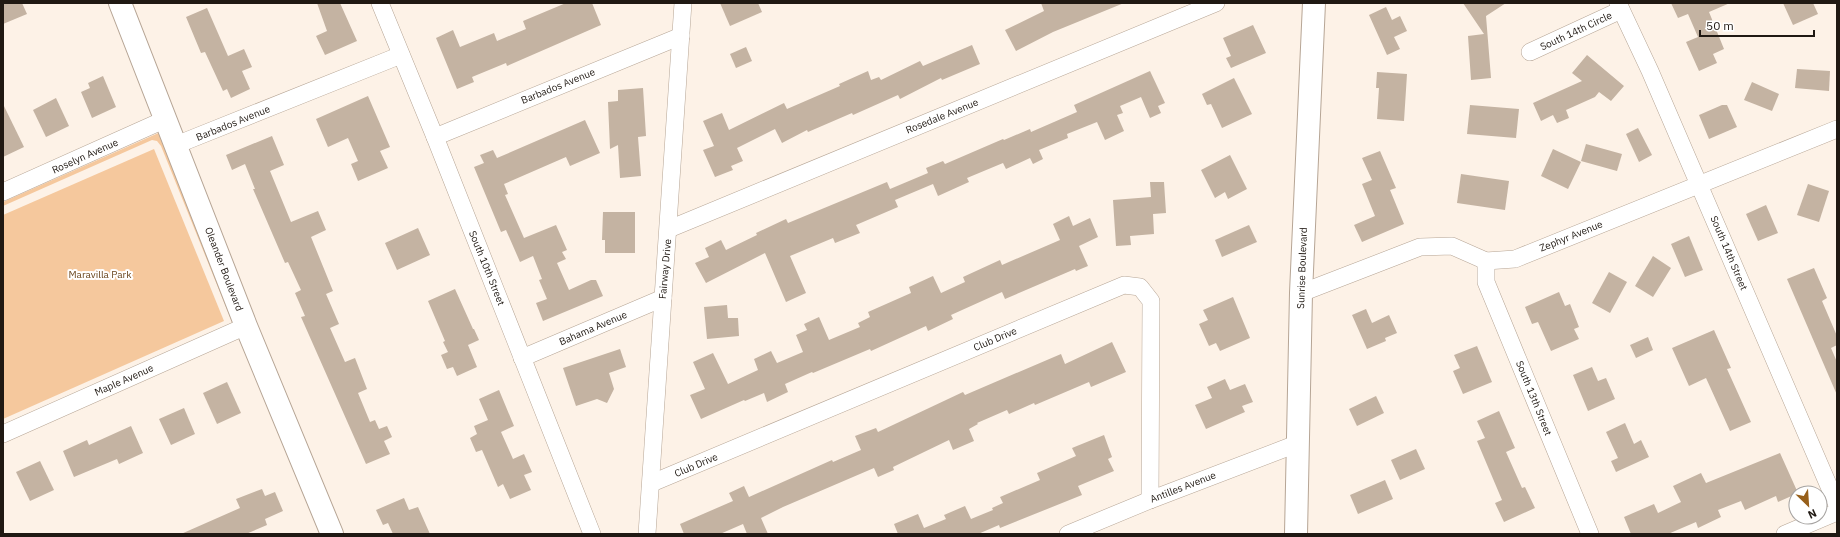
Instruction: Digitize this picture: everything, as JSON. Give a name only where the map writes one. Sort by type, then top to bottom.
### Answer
[{"type":"main road","name":"Oleander Boulevard","points":[[120,3],[246,326],[332,534]]},
{"type":"main road","name":"Sunrise Boulevard","points":[[1296,534],[1301,293],[1314,3]]},
{"type":"street","name":"South 10th Street","points":[[380,3],[400,55],[435,137],[592,534]]},
{"type":"street","name":"Fairway Drive","points":[[647,534],[652,483],[683,3]]},
{"type":"street","name":"Rosedale Avenue","points":[[669,229],[1216,3]]},
{"type":"street","name":"South 14th Circle","points":[[1530,52],[1620,6]]},
{"type":"street","name":"South 14th Street","points":[[1620,6],[1700,185],[1837,505]]},
{"type":"street","name":"Barbados Avenue","points":[[435,137],[682,36]]},
{"type":"street","name":"Barbados Avenue","points":[[176,145],[400,55]]},
{"type":"street","name":"Roselyn Avenue","points":[[3,192],[166,119]]},
{"type":"street","name":"Zephyr Avenue","points":[[1301,293],[1420,247],[1452,246],[1486,261],[1515,259],[1837,129]]},
{"type":"street","name":"South 13th Street","points":[[1486,261],[1486,282],[1590,534]]},
{"type":"street","name":"Club Drive","points":[[652,483],[1124,285],[1140,287],[1151,301],[1150,500]]},
{"type":"street","name":"Bahama Avenue","points":[[522,358],[663,298]]},
{"type":"street","name":"Maple Avenue","points":[[3,434],[246,326]]},
{"type":"street","name":"Antilles Avenue","points":[[1068,534],[1150,500],[1299,443]]},
{"type":"street","points":[[1785,534],[1837,512]]},
{"type":"green space","points":[[163,131],[235,321],[232,322],[161,146],[157,141],[152,140],[3,206],[3,202]]},
{"type":"green space","name":"Maravilla Park","points":[[154,149],[224,321],[3,419],[3,215]]},
{"type":"building","points":[[3,3],[22,3],[27,14],[3,24]]},
{"type":"building","points":[[317,3],[340,3],[357,41],[325,55],[316,36],[327,31]]},
{"type":"building","points":[[566,3],[592,3],[601,25],[507,66],[506,63],[472,77],[474,82],[457,89],[436,38],[453,30],[460,47],[494,33],[497,41],[526,29],[523,21]]},
{"type":"building","points":[[720,3],[758,3],[762,12],[730,26]]},
{"type":"building","points":[[1041,3],[1124,3],[1053,32],[1016,51],[1005,30],[1044,11]]},
{"type":"building","points":[[1463,3],[1506,3],[1486,16],[1491,78],[1471,80],[1468,36],[1484,34]]},
{"type":"building","points":[[1671,3],[1730,3],[1709,12],[1724,49],[1713,54],[1717,63],[1699,71],[1686,42],[1698,37],[1688,14],[1678,18]]},
{"type":"building","points":[[1783,3],[1813,3],[1818,14],[1793,25]]},
{"type":"building","points":[[1386,7],[1392,20],[1400,16],[1407,31],[1394,37],[1400,49],[1387,55],[1369,15]]},
{"type":"building","points":[[207,8],[228,56],[244,49],[252,67],[242,71],[250,89],[231,98],[227,89],[223,91],[205,52],[201,53],[186,17]]},
{"type":"building","points":[[1253,25],[1266,53],[1231,68],[1226,58],[1231,56],[1223,38]]},
{"type":"building","points":[[972,45],[980,64],[942,80],[941,78],[900,99],[898,95],[853,115],[852,113],[808,132],[807,130],[782,143],[775,129],[737,148],[743,161],[731,166],[733,170],[715,177],[703,150],[714,146],[703,121],[722,113],[729,130],[784,103],[787,109],[840,86],[839,84],[868,71],[871,80],[879,77],[881,80],[920,61],[923,66]]},
{"type":"building","points":[[746,47],[752,61],[736,68],[730,54]]},
{"type":"building","points":[[1587,55],[1624,86],[1611,101],[1599,92],[1595,97],[1566,110],[1569,118],[1557,123],[1553,115],[1541,121],[1533,103],[1582,81],[1572,73]]},
{"type":"building","points":[[1797,69],[1830,71],[1829,91],[1795,88]]},
{"type":"building","points":[[1150,71],[1165,103],[1158,106],[1161,113],[1150,118],[1141,97],[1120,106],[1123,113],[1117,115],[1124,131],[1105,140],[1097,122],[1067,134],[1068,138],[1039,150],[1043,159],[1033,164],[1030,158],[1006,169],[1003,163],[967,178],[969,182],[938,196],[933,184],[895,200],[898,207],[856,225],[860,233],[835,243],[833,238],[790,256],[806,293],[786,302],[765,253],[706,283],[695,263],[709,257],[705,248],[721,240],[726,250],[757,235],[756,233],[786,219],[788,223],[887,182],[890,189],[928,173],[926,168],[943,161],[945,164],[1003,139],[1004,140],[1030,129],[1031,132],[1077,112],[1074,105]]},
{"type":"building","points":[[1377,72],[1407,74],[1404,121],[1377,119],[1379,88],[1376,88]]},
{"type":"building","points":[[103,76],[116,107],[92,118],[81,92],[90,88],[88,83]]},
{"type":"building","points":[[1234,78],[1252,114],[1222,128],[1211,104],[1207,105],[1202,94]]},
{"type":"building","points":[[1752,82],[1779,94],[1772,111],[1744,100]]},
{"type":"building","points":[[643,88],[646,136],[638,137],[641,176],[620,178],[618,145],[610,149],[608,102],[618,101],[618,90]]},
{"type":"building","points":[[368,96],[390,147],[380,151],[388,168],[358,181],[351,164],[358,161],[348,138],[328,147],[316,119]]},
{"type":"building","points":[[56,98],[69,126],[46,137],[33,110]]},
{"type":"building","points":[[3,104],[24,147],[3,157]]},
{"type":"building","points":[[1470,105],[1519,109],[1516,138],[1467,134]]},
{"type":"building","points":[[1722,105],[1727,105],[1737,127],[1709,139],[1699,115]]},
{"type":"building","points":[[585,120],[600,153],[570,166],[566,157],[504,184],[508,194],[505,195],[524,238],[556,225],[567,250],[562,252],[566,259],[557,263],[569,290],[591,280],[596,280],[603,296],[543,321],[536,303],[547,299],[539,280],[542,279],[533,256],[520,262],[506,230],[501,232],[474,167],[484,163],[480,155],[493,150],[497,158]]},
{"type":"building","points":[[1638,128],[1652,155],[1639,162],[1626,134]]},
{"type":"building","points":[[272,136],[284,165],[270,171],[291,222],[318,211],[326,230],[311,237],[333,291],[326,294],[339,324],[330,328],[345,362],[355,358],[367,389],[358,393],[370,422],[375,420],[379,429],[387,426],[392,437],[384,441],[390,454],[366,464],[301,317],[305,316],[295,293],[301,290],[288,262],[285,263],[253,189],[255,189],[245,164],[232,170],[226,155]]},
{"type":"building","points":[[1586,144],[1622,154],[1617,171],[1581,161]]},
{"type":"building","points":[[1553,149],[1581,162],[1568,189],[1541,176]]},
{"type":"building","points":[[1380,151],[1396,188],[1390,190],[1404,224],[1362,242],[1354,225],[1375,216],[1362,184],[1372,180],[1362,158]]},
{"type":"building","points":[[1230,155],[1247,189],[1228,199],[1225,192],[1215,198],[1201,170]]},
{"type":"building","points":[[1461,174],[1509,181],[1505,210],[1457,203]]},
{"type":"building","points":[[1150,182],[1164,182],[1166,213],[1153,214],[1154,234],[1130,236],[1131,245],[1116,246],[1113,200],[1151,197]]},
{"type":"building","points":[[1808,184],[1829,191],[1819,222],[1797,215]]},
{"type":"building","points":[[1766,205],[1778,233],[1758,241],[1746,214]]},
{"type":"building","points":[[603,212],[635,212],[635,253],[605,253],[605,240],[602,240]]},
{"type":"building","points":[[1069,216],[1073,226],[1090,218],[1098,237],[1079,246],[1088,266],[1076,271],[1075,269],[1005,299],[1002,292],[951,315],[953,319],[928,331],[926,326],[871,351],[870,349],[813,373],[812,372],[785,384],[788,392],[767,402],[764,393],[701,419],[690,395],[705,389],[693,362],[713,353],[728,384],[758,370],[754,359],[771,351],[777,363],[803,352],[796,335],[807,330],[804,324],[819,317],[829,340],[860,327],[858,323],[870,317],[868,312],[911,293],[909,287],[933,276],[941,293],[965,282],[963,277],[1000,260],[1002,265],[1060,240],[1053,224]]},
{"type":"building","points":[[1249,225],[1257,242],[1222,257],[1215,240]]},
{"type":"building","points":[[418,228],[430,255],[397,270],[385,243]]},
{"type":"building","points":[[1689,236],[1703,270],[1685,277],[1671,244]]},
{"type":"building","points":[[1653,256],[1671,268],[1653,297],[1635,286]]},
{"type":"building","points":[[1814,268],[1827,298],[1822,301],[1837,336],[1837,345],[1831,348],[1837,362],[1837,395],[1787,279]]},
{"type":"building","points":[[1609,272],[1627,282],[1610,313],[1592,303]]},
{"type":"building","points":[[455,289],[479,340],[468,345],[477,367],[457,376],[453,367],[447,369],[441,355],[448,352],[443,342],[445,341],[428,301]]},
{"type":"building","points":[[1559,292],[1565,306],[1570,304],[1579,327],[1574,329],[1579,339],[1551,351],[1538,322],[1532,324],[1525,307]]},
{"type":"building","points":[[1233,297],[1250,338],[1220,351],[1216,343],[1209,346],[1199,324],[1208,320],[1203,310]]},
{"type":"building","points":[[727,305],[728,318],[738,318],[739,336],[707,339],[704,307]]},
{"type":"building","points":[[1366,309],[1372,323],[1389,315],[1397,333],[1385,338],[1386,341],[1367,349],[1352,315]]},
{"type":"building","points":[[1714,330],[1731,368],[1727,369],[1751,422],[1730,431],[1706,378],[1689,386],[1672,348]]},
{"type":"building","points":[[1648,337],[1653,350],[1636,358],[1630,345]]},
{"type":"building","points":[[1112,342],[1126,372],[1091,387],[1089,382],[1035,405],[1034,403],[1009,414],[1007,410],[977,423],[978,424],[969,429],[974,441],[953,450],[949,440],[893,467],[894,470],[878,477],[874,468],[783,507],[761,518],[768,534],[747,534],[743,524],[720,534],[684,534],[680,524],[733,501],[729,493],[744,486],[749,497],[832,460],[833,462],[861,450],[855,436],[876,428],[878,432],[963,392],[965,395],[1061,354],[1065,364]]},
{"type":"building","points":[[1477,346],[1492,382],[1463,394],[1453,371],[1460,368],[1454,355]]},
{"type":"building","points":[[620,349],[626,367],[609,373],[614,389],[607,403],[597,399],[576,406],[563,368]]},
{"type":"building","points":[[1592,367],[1598,381],[1606,378],[1615,399],[1588,411],[1573,375]]},
{"type":"building","points":[[1225,379],[1230,390],[1245,384],[1253,402],[1242,406],[1245,412],[1206,429],[1195,405],[1212,398],[1207,387]]},
{"type":"building","points":[[227,382],[241,413],[217,424],[203,393]]},
{"type":"building","points":[[499,390],[514,426],[501,432],[513,459],[524,454],[532,472],[524,475],[531,490],[510,499],[503,484],[498,487],[482,450],[476,452],[470,438],[477,434],[474,426],[488,420],[479,399]]},
{"type":"building","points":[[1376,396],[1384,413],[1357,426],[1349,409]]},
{"type":"building","points":[[184,408],[195,434],[171,445],[159,419]]},
{"type":"building","points":[[1499,411],[1515,448],[1506,452],[1522,488],[1525,487],[1535,508],[1504,522],[1495,503],[1502,500],[1477,441],[1485,438],[1477,421]]},
{"type":"building","points":[[1625,423],[1634,444],[1641,440],[1649,457],[1616,472],[1611,461],[1618,458],[1606,432]]},
{"type":"building","points":[[131,426],[143,453],[119,464],[117,459],[74,477],[63,451],[87,440],[89,445]]},
{"type":"building","points":[[1104,435],[1112,457],[1108,459],[1114,471],[1078,486],[1082,495],[1000,528],[999,525],[978,534],[898,534],[894,524],[918,514],[924,528],[946,519],[944,515],[965,506],[971,519],[993,510],[992,508],[1003,503],[1000,497],[1040,480],[1037,473],[1076,456],[1072,448]]},
{"type":"building","points":[[1416,449],[1425,469],[1400,480],[1391,460]]},
{"type":"building","points":[[1780,453],[1794,485],[1788,485],[1788,498],[1778,502],[1776,496],[1745,510],[1741,501],[1718,510],[1721,517],[1698,528],[1696,522],[1668,534],[1631,534],[1624,517],[1654,504],[1658,513],[1681,502],[1673,486],[1701,473],[1706,483]]},
{"type":"building","points":[[40,461],[54,490],[30,501],[16,472]]},
{"type":"building","points":[[1385,480],[1393,499],[1358,514],[1350,495]]},
{"type":"building","points":[[262,489],[265,496],[275,492],[283,511],[265,519],[267,525],[246,534],[181,534],[240,508],[236,499]]},
{"type":"building","points":[[404,498],[409,510],[418,507],[430,534],[393,534],[388,523],[383,525],[376,510]]}]
